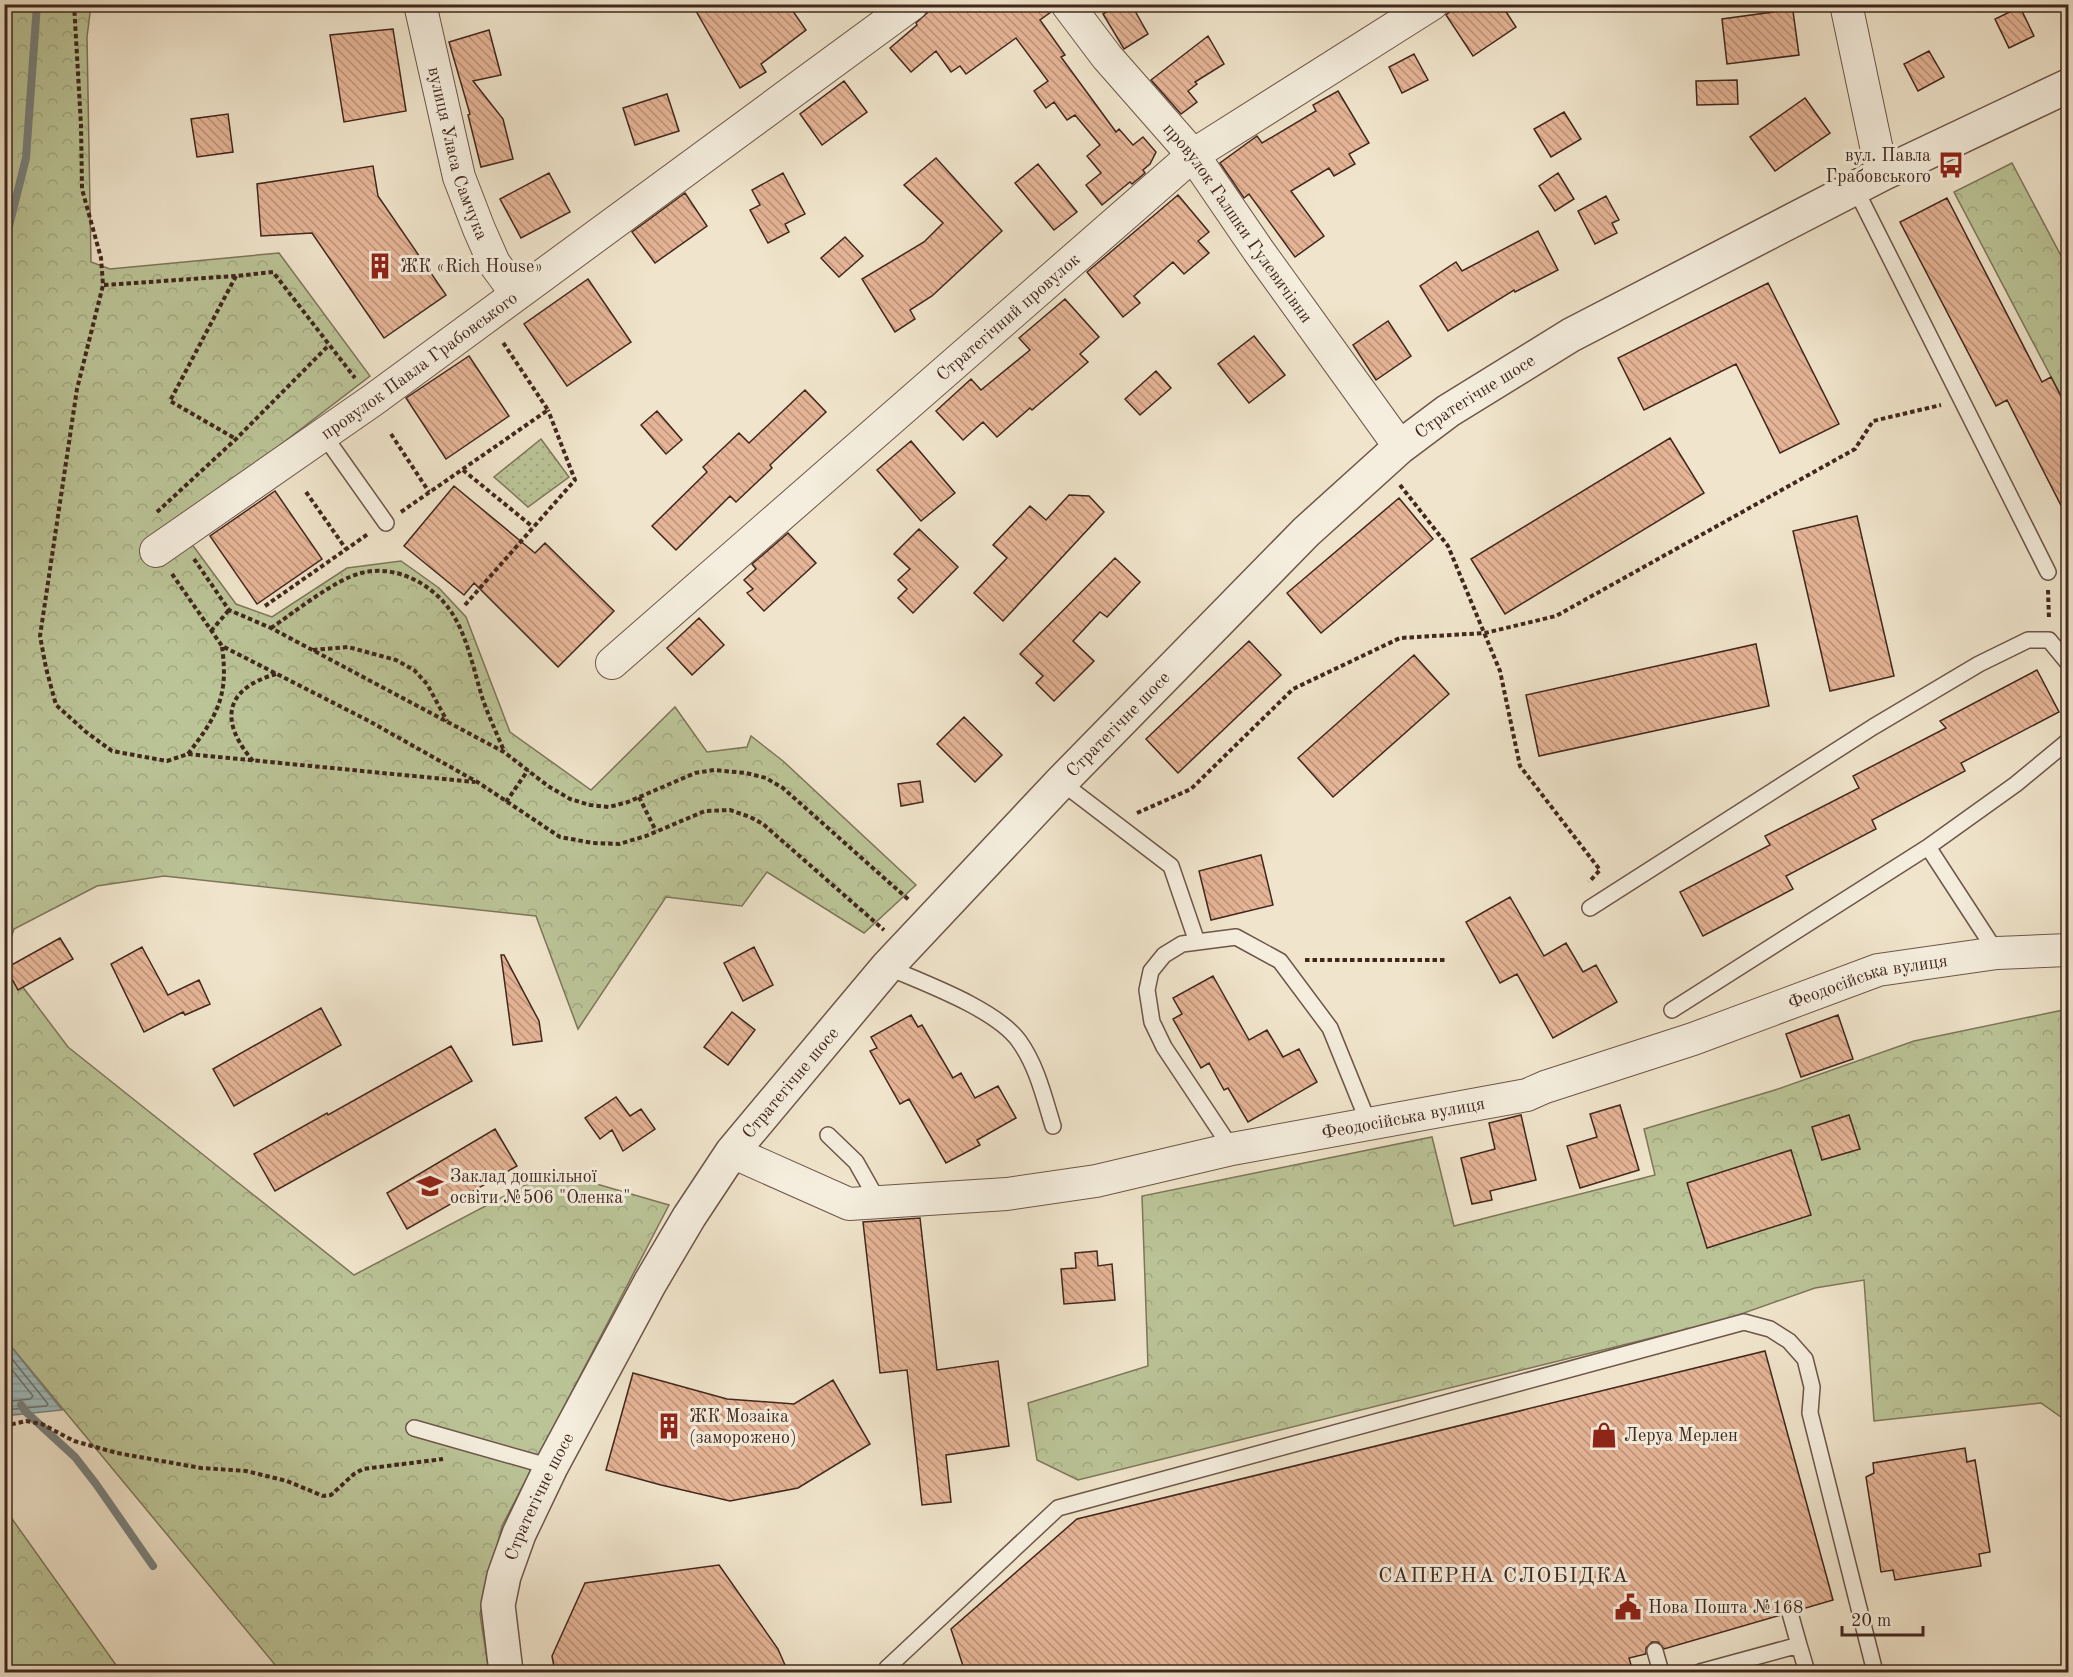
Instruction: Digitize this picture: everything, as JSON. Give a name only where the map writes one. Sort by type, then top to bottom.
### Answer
[{"type":"street","name":"вулиця Уласа Самчука","points":[[420,4],[459,177],[494,263],[516,293]]},
{"type":"street","name":"провулок Павла Грабовського","points":[[167,543],[373,400],[912,4]]},
{"type":"street","name":"провулок Галшки Гулевичівни","points":[[1067,4],[1107,57],[1194,156],[1258,250],[1400,447]]},
{"type":"street","name":"Стратегічний провулок","points":[[612,663],[1194,156],[1432,4]]},
{"type":"street","points":[[1846,4],[1868,181]]},
{"type":"street","name":"Стратегічне шосе","points":[[506,1672],[498,1605],[504,1576],[519,1534],[550,1467],[650,1283],[689,1217],[732,1152],[896,957],[1061,782],[1306,532],[1400,447],[1448,411],[1571,335],[1868,181],[2068,86]]},
{"type":"street","name":"Феодосійська вулиця","points":[[732,1152],[849,1204],[1007,1194],[1085,1183],[1232,1149],[1527,1095],[1545,1087],[1693,1039],[1878,970],[1997,953],[2068,950]]},
{"type":"lane","points":[[1868,181],[1962,400],[2048,572]]},
{"type":"lane","points":[[323,434],[386,523]]},
{"type":"lane","points":[[1590,908],[1873,727],[1979,664],[2028,640],[2049,640],[2068,663]]},
{"type":"lane","points":[[1672,1010],[1928,847],[2016,784],[2068,741]]},
{"type":"lane","points":[[1061,782],[1171,866],[1197,942]]},
{"type":"lane","points":[[1928,847],[1997,953]]},
{"type":"lane","points":[[1232,1149],[1164,1047],[1152,1022],[1147,990],[1151,971],[1164,955],[1182,944],[1236,938],[1280,961],[1330,1028],[1369,1124]]},
{"type":"lane","points":[[896,957],[998,1019],[1019,1040],[1035,1069],[1053,1126]]},
{"type":"lane","points":[[828,1135],[856,1162],[878,1201]]},
{"type":"lane","points":[[885,1672],[1058,1508],[1744,1322],[1770,1329],[1789,1341],[1805,1359],[1812,1387],[1810,1413],[1875,1672]]},
{"type":"lane","points":[[414,1428],[550,1467]]},
{"type":"lane","points":[[1790,1613],[1807,1672]]},
{"type":"lane","points":[[1700,1672],[1799,1645]]},
{"type":"lane","points":[[1655,1651],[1661,1672]]},
{"type":"path","points":[[74,4],[82,189],[101,258],[104,285],[77,389],[40,636],[56,705],[86,732],[112,751],[167,761],[189,754],[479,783]]},
{"type":"path","points":[[104,285],[273,272],[328,346],[373,400]]},
{"type":"path","points":[[236,276],[170,400],[236,438]]},
{"type":"path","points":[[465,605],[575,480],[549,410],[497,333]]},
{"type":"path","points":[[328,346],[236,438],[156,513],[152,534],[167,543],[229,610],[271,628],[504,752],[548,786],[570,799],[590,805],[609,807],[628,802],[695,773],[714,770],[746,773],[766,778],[783,788],[931,920]]},
{"type":"path","points":[[1114,823],[1191,789],[1293,689],[1400,638],[1485,633],[1556,616],[1855,449],[1873,421],[1962,400]]},
{"type":"path","points":[[265,606],[549,410]]},
{"type":"path","points":[[391,434],[429,492]]},
{"type":"path","points":[[463,470],[533,527]]},
{"type":"path","points":[[1399,484],[1448,546],[1500,671],[1520,766],[1600,870],[1586,886]]},
{"type":"path","points":[[306,492],[346,549]]},
{"type":"path","points":[[167,543],[211,631],[222,646],[369,721],[479,783],[560,837],[593,843],[619,844],[705,811],[730,810],[750,817],[763,824],[896,957]]},
{"type":"path","points":[[271,628],[334,586],[360,573],[386,570],[413,578],[434,594],[452,613],[465,641],[484,703],[504,752]]},
{"type":"path","points":[[2048,572],[2049,640]]},
{"type":"path","points":[[211,631],[229,610]]},
{"type":"path","points":[[189,754],[211,724],[222,696],[225,670],[222,646]]},
{"type":"path","points":[[310,650],[348,647],[396,660],[414,670],[427,684],[447,722]]},
{"type":"path","points":[[253,760],[234,734],[231,714],[235,699],[257,680],[277,674]]},
{"type":"path","points":[[506,802],[528,770]]},
{"type":"path","points":[[639,797],[656,831]]},
{"type":"path","points":[[1280,961],[1448,960]]},
{"type":"path","points":[[4,1426],[26,1420],[42,1424],[74,1441],[117,1453],[201,1468],[246,1471],[287,1481],[323,1496],[331,1495],[363,1469],[445,1458],[455,1440]]},
{"type":"green space","points":[[5,5],[91,5],[87,37],[91,262],[110,269],[279,253],[370,376],[177,524],[236,604],[272,617],[347,568],[401,561],[439,588],[466,617],[510,732],[591,790],[675,707],[707,752],[747,747],[751,736],[783,761],[916,885],[864,933],[767,872],[742,906],[666,897],[578,1029],[536,916],[164,876],[97,886],[14,929],[5,955]]},
{"type":"green space","points":[[2012,163],[2068,269],[2068,409],[1954,192]]},
{"type":"green space","points":[[541,439],[569,477],[528,507],[494,477]]},
{"type":"green space","points":[[4,962],[68,1047],[354,1275],[552,1171],[669,1205],[502,1526],[480,1614],[489,1672],[281,1672],[5,1339]]},
{"type":"green space","points":[[2068,1009],[2068,1422],[2041,1403],[1874,1421],[1864,1280],[1815,1288],[1724,1320],[1078,1480],[1037,1460],[1028,1403],[1148,1366],[1142,1196],[1432,1137],[1454,1226],[1655,1175],[1644,1129],[1775,1090],[1914,1041]]},
{"type":"green space","points":[[5,1509],[121,1672],[5,1672]]},
{"type":"water","points":[[5,1339],[62,1410],[5,1416]]},
{"type":"building","points":[[692,4],[788,4],[806,30],[761,64],[766,72],[740,88]]},
{"type":"building","points":[[930,4],[1049,4],[1051,12],[1040,20],[1065,55],[1061,57],[1116,132],[1119,129],[1133,145],[1143,137],[1156,152],[1150,164],[1143,170],[1145,173],[1102,205],[1086,185],[1101,173],[1087,156],[1100,145],[1075,115],[1067,120],[1054,102],[1046,108],[1034,91],[1048,81],[1016,38],[966,74],[960,66],[951,72],[936,51],[911,72],[890,48],[917,25],[916,23],[928,12]]},
{"type":"building","points":[[1119,4],[1131,4],[1148,34],[1124,49],[1103,14]]},
{"type":"building","points":[[1459,4],[1501,4],[1516,27],[1473,56],[1446,15]]},
{"type":"building","points":[[1771,4],[1792,4],[1799,55],[1727,64],[1722,19],[1773,12]]},
{"type":"building","points":[[2020,7],[2034,36],[2009,48],[1995,19]]},
{"type":"building","points":[[393,29],[406,111],[344,122],[330,35]]},
{"type":"building","points":[[489,30],[501,75],[473,81],[503,119],[513,159],[481,167],[468,115],[470,114],[449,42]]},
{"type":"building","points":[[1208,36],[1224,64],[1195,82],[1197,84],[1188,91],[1197,102],[1181,114],[1151,80]]},
{"type":"building","points":[[1929,51],[1944,77],[1918,91],[1904,64]]},
{"type":"building","points":[[1414,54],[1428,80],[1402,93],[1389,67]]},
{"type":"building","points":[[1737,80],[1738,104],[1697,105],[1696,81]]},
{"type":"building","points":[[844,81],[867,112],[822,145],[800,114]]},
{"type":"building","points":[[1338,91],[1369,143],[1349,154],[1355,164],[1334,176],[1329,168],[1291,191],[1324,236],[1295,257],[1249,194],[1244,198],[1220,163],[1257,136],[1262,143],[1316,111],[1313,105]]},
{"type":"building","points":[[667,94],[679,131],[635,145],[623,108]]},
{"type":"building","points":[[1805,98],[1830,133],[1775,171],[1750,137]]},
{"type":"building","points":[[1564,112],[1581,139],[1551,157],[1534,129]]},
{"type":"building","points":[[228,114],[233,152],[197,157],[191,119]]},
{"type":"building","points":[[936,158],[1002,231],[932,296],[910,310],[915,319],[895,332],[862,279],[924,242],[943,223],[904,185]]},
{"type":"building","points":[[1038,164],[1077,212],[1054,230],[1015,183]]},
{"type":"building","name":"ЖК «Rich House»","points":[[373,166],[378,196],[446,295],[384,338],[312,233],[261,236],[257,184]]},
{"type":"building","points":[[549,173],[570,212],[521,238],[500,199]]},
{"type":"building","points":[[783,173],[805,214],[785,224],[789,232],[768,243],[750,210],[760,205],[752,190]]},
{"type":"building","points":[[1558,173],[1574,199],[1555,211],[1539,186]]},
{"type":"building","points":[[685,193],[707,226],[655,263],[632,232]]},
{"type":"building","points":[[1178,195],[1209,232],[1198,241],[1209,253],[1184,274],[1173,262],[1134,296],[1140,303],[1123,317],[1087,272]]},
{"type":"building","points":[[1606,196],[1619,220],[1612,223],[1617,233],[1595,244],[1578,211]]},
{"type":"building","points":[[1947,198],[2042,382],[2051,377],[2068,410],[2068,519],[2007,400],[1996,406],[1900,222]]},
{"type":"building","points":[[1538,231],[1558,270],[1515,292],[1514,290],[1448,331],[1420,286],[1456,262],[1462,271]]},
{"type":"building","points":[[845,237],[863,256],[839,277],[821,258]]},
{"type":"building","points":[[588,279],[631,342],[567,386],[524,324]]},
{"type":"building","points":[[1768,283],[1839,424],[1780,453],[1736,364],[1644,410],[1618,358]]},
{"type":"building","points":[[1065,299],[1099,337],[1080,354],[1088,362],[997,437],[983,422],[963,440],[936,411],[971,379],[981,390],[1030,350],[1019,338]]},
{"type":"building","points":[[1388,321],[1411,356],[1376,380],[1353,345]]},
{"type":"building","points":[[1254,336],[1285,375],[1249,403],[1218,364]]},
{"type":"building","points":[[469,356],[509,416],[446,459],[406,398]]},
{"type":"building","points":[[1156,371],[1171,388],[1140,415],[1125,399]]},
{"type":"building","points":[[805,390],[826,412],[770,465],[772,468],[736,502],[730,496],[676,550],[652,526],[707,472],[703,467],[739,433],[749,443]]},
{"type":"building","points":[[657,411],[682,440],[666,454],[641,425]]},
{"type":"building","points":[[1670,438],[1704,493],[1505,614],[1471,559]]},
{"type":"building","points":[[911,441],[955,493],[921,521],[877,470]]},
{"type":"building","points":[[454,486],[535,553],[545,543],[614,611],[558,667],[474,583],[464,595],[404,546]]},
{"type":"building","points":[[275,491],[322,559],[257,604],[210,536]]},
{"type":"building","points":[[1069,495],[1089,496],[1104,512],[1003,621],[974,593],[1007,558],[993,545],[1030,506],[1046,520]]},
{"type":"building","points":[[1399,498],[1433,539],[1321,633],[1287,593]]},
{"type":"building","points":[[1857,516],[1894,676],[1830,691],[1793,531]]},
{"type":"building","points":[[919,529],[958,567],[913,613],[898,598],[907,589],[898,580],[910,569],[894,554]]},
{"type":"building","points":[[788,533],[816,563],[764,611],[747,593],[753,589],[744,580],[756,569],[752,564]]},
{"type":"building","points":[[1115,558],[1140,582],[1107,617],[1100,612],[1073,641],[1094,661],[1054,701],[1036,683],[1043,676],[1020,654]]},
{"type":"building","points":[[699,618],[724,645],[692,675],[667,648]]},
{"type":"building","points":[[1249,641],[1281,675],[1178,773],[1146,739]]},
{"type":"building","points":[[1756,644],[1769,706],[1539,756],[1526,695]]},
{"type":"building","points":[[1414,655],[1449,694],[1333,797],[1298,758]]},
{"type":"building","points":[[2037,670],[2059,712],[1961,763],[1965,771],[1872,820],[1876,829],[1786,876],[1793,889],[1703,936],[1680,892],[1770,845],[1765,836],[1859,788],[1853,776],[1946,728],[1940,721]]},
{"type":"building","points":[[964,717],[1002,755],[975,782],[937,744]]},
{"type":"building","points":[[920,781],[923,802],[901,806],[898,784]]},
{"type":"building","points":[[1261,855],[1273,905],[1211,920],[1199,871]]},
{"type":"building","points":[[1510,897],[1544,956],[1566,943],[1583,972],[1596,965],[1617,1002],[1553,1038],[1517,974],[1500,983],[1466,922]]},
{"type":"building","points":[[60,938],[73,959],[18,990],[6,968]]},
{"type":"building","points":[[142,947],[168,995],[199,980],[210,1004],[185,1015],[183,1012],[144,1032],[111,964]]},
{"type":"building","points":[[754,947],[773,985],[743,1001],[724,963]]},
{"type":"building","points":[[501,955],[504,955],[539,1021],[542,1041],[513,1045]]},
{"type":"building","points":[[1213,976],[1249,1040],[1267,1030],[1283,1057],[1299,1049],[1317,1082],[1248,1122],[1228,1088],[1224,1090],[1209,1063],[1201,1068],[1173,1019],[1182,1014],[1173,998]]},
{"type":"building","points":[[321,1008],[341,1045],[234,1106],[213,1069]]},
{"type":"building","points":[[732,1012],[755,1030],[728,1065],[704,1047]]},
{"type":"building","points":[[911,1015],[918,1027],[922,1025],[953,1078],[961,1073],[975,1098],[998,1086],[1016,1118],[977,1140],[980,1145],[946,1163],[909,1099],[900,1104],[870,1051],[877,1048],[871,1037]]},
{"type":"building","points":[[1838,1015],[1853,1059],[1801,1077],[1786,1034]]},
{"type":"building","points":[[451,1046],[472,1081],[275,1191],[254,1154]]},
{"type":"building","points":[[616,1097],[630,1116],[641,1109],[655,1129],[623,1151],[612,1130],[600,1139],[585,1118]]},
{"type":"building","points":[[1620,1105],[1639,1170],[1580,1188],[1567,1146],[1597,1137],[1590,1114]]},
{"type":"building","points":[[1521,1115],[1536,1180],[1490,1191],[1492,1200],[1472,1204],[1461,1158],[1495,1149],[1489,1123]]},
{"type":"building","points":[[1849,1115],[1860,1149],[1822,1160],[1812,1127]]},
{"type":"building","points":[[495,1129],[517,1166],[407,1229],[387,1193]]},
{"type":"building","points":[[1791,1150],[1811,1215],[1707,1248],[1687,1183]]},
{"type":"building","points":[[920,1218],[937,1370],[998,1361],[1009,1446],[946,1455],[951,1502],[922,1505],[907,1370],[880,1373],[863,1222]]},
{"type":"building","points":[[1097,1251],[1098,1266],[1112,1264],[1115,1300],[1064,1304],[1061,1269],[1076,1268],[1075,1253]]},
{"type":"building","name":"Леруа Мерлен","points":[[1765,1351],[1833,1600],[1799,1610],[1793,1604],[1787,1604],[1781,1610],[1781,1615],[1664,1649],[1658,1642],[1652,1642],[1646,1648],[1646,1654],[1629,1658],[1633,1672],[965,1672],[951,1629],[1077,1519]]},
{"type":"building","points":[[633,1373],[727,1399],[794,1404],[833,1380],[870,1444],[798,1488],[730,1501],[606,1470]]},
{"type":"building","points":[[1965,1448],[1967,1462],[1975,1460],[1990,1552],[1979,1554],[1981,1566],[1895,1580],[1893,1570],[1881,1572],[1866,1477],[1874,1473],[1873,1463]]},
{"type":"building","points":[[719,1565],[778,1649],[788,1672],[555,1672],[552,1656],[585,1583]]},
{"type":"waterway","points":[[4,246],[26,158],[37,4]]},
{"type":"waterway","points":[[21,1405],[75,1457],[153,1566]]},
{"type":"place","name":"вул. Павла Грабовського","points":[[1951,165]]},
{"type":"place","name":"ЖК «Rich House»","points":[[380,266]]},
{"type":"place","name":"Заклад дошкільної освіти №506 \"Оленка\"","points":[[430,1186]]},
{"type":"place","name":"ЖК Мозаіка (заморожено)","points":[[669,1426]]},
{"type":"place","name":"Леруа Мерлен","points":[[1604,1435]]},
{"type":"place","name":"Нова Пошта №168","points":[[1628,1607]]},
{"type":"district","name":"САПЕРНА СЛОБІДКА","points":[[1504,1575]]}]
